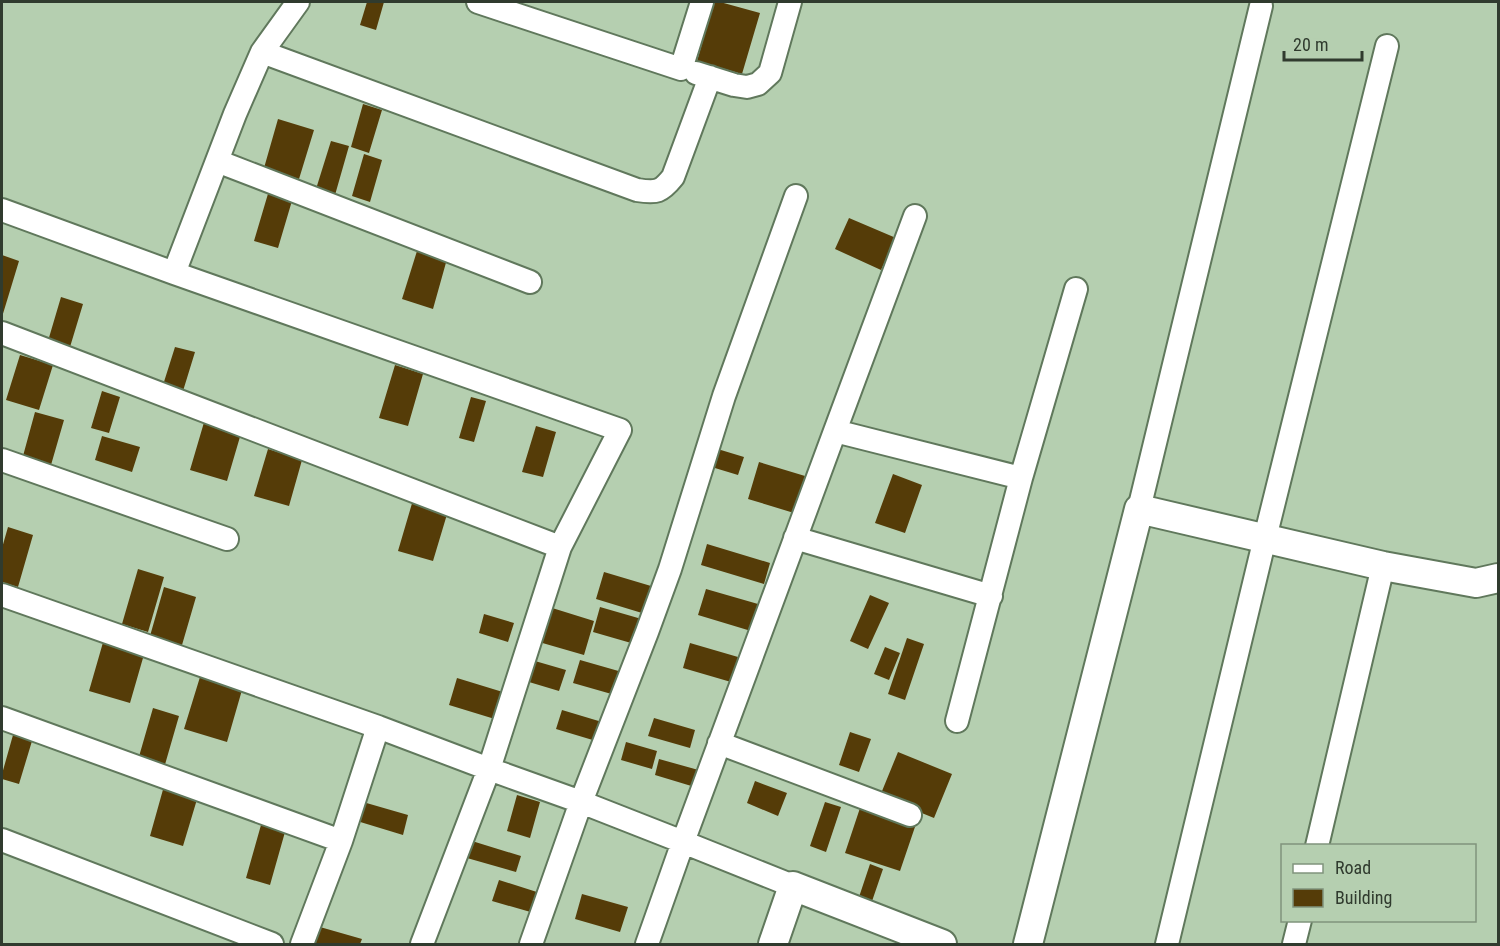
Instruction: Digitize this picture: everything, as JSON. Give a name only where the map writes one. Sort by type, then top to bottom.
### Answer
[{"type":"street","points":[[174,273],[235,114],[262,52],[298,2]]},
{"type":"street","points":[[478,2],[681,69],[747,87],[758,84],[770,73],[790,2]]},
{"type":"street","points":[[681,69],[702,2]]},
{"type":"street","points":[[1028,945],[1139,509],[1261,6]]},
{"type":"street","points":[[1167,945],[1387,46]]},
{"type":"street","points":[[262,52],[637,190],[652,192],[664,188],[673,177],[710,77]]},
{"type":"street","points":[[217,161],[530,282]]},
{"type":"street","points":[[531,945],[581,802],[647,633],[724,396],[796,196]]},
{"type":"street","points":[[2,210],[620,430],[560,548],[489,769],[422,945]]},
{"type":"street","points":[[647,945],[719,743],[915,216]]},
{"type":"street","points":[[957,722],[1021,478],[1076,289]]},
{"type":"street","points":[[2,333],[560,548]]},
{"type":"street","points":[[835,431],[1021,478]]},
{"type":"street","points":[[2,460],[227,539]]},
{"type":"street","points":[[1139,509],[1383,566],[1476,583],[1498,578]]},
{"type":"street","points":[[795,538],[991,596]]},
{"type":"street","points":[[1317,844],[1383,566]]},
{"type":"street","points":[[2,595],[378,727],[581,802],[942,945]]},
{"type":"street","points":[[2,718],[341,842]]},
{"type":"street","points":[[302,945],[341,842],[378,727]]},
{"type":"street","points":[[719,743],[910,815]]},
{"type":"street","points":[[2,840],[272,945]]},
{"type":"street","points":[[773,945],[793,886]]},
{"type":"street","points":[[1294,945],[1300,922]]},
{"type":"building","points":[[367,2],[384,2],[376,30],[360,25]]},
{"type":"building","points":[[714,2],[760,13],[742,74],[697,61]]},
{"type":"building","points":[[363,104],[382,110],[369,153],[351,147]]},
{"type":"building","points":[[278,119],[314,130],[299,179],[264,168]]},
{"type":"building","points":[[331,141],[349,146],[335,195],[316,189]]},
{"type":"building","points":[[364,154],[382,160],[370,202],[352,196]]},
{"type":"building","points":[[270,187],[294,194],[278,248],[254,241]]},
{"type":"building","points":[[849,218],[896,238],[881,270],[835,249]]},
{"type":"building","points":[[417,251],[447,259],[433,309],[402,299]]},
{"type":"building","points":[[2,255],[19,261],[2,317]]},
{"type":"building","points":[[61,297],[83,304],[70,347],[48,341]]},
{"type":"building","points":[[175,347],[195,352],[183,391],[163,385]]},
{"type":"building","points":[[20,355],[53,365],[39,410],[6,400]]},
{"type":"building","points":[[395,365],[423,374],[408,426],[379,418]]},
{"type":"building","points":[[102,391],[120,397],[109,433],[91,428]]},
{"type":"building","points":[[471,397],[486,401],[474,442],[459,438]]},
{"type":"building","points":[[35,412],[64,420],[51,465],[23,456]]},
{"type":"building","points":[[205,419],[242,430],[227,481],[190,470]]},
{"type":"building","points":[[536,426],[556,432],[543,477],[522,472]]},
{"type":"building","points":[[102,436],[140,447],[132,472],[95,460]]},
{"type":"building","points":[[711,447],[744,457],[738,475],[705,465]]},
{"type":"building","points":[[268,449],[302,460],[289,506],[254,496]]},
{"type":"building","points":[[759,462],[805,476],[794,513],[748,499]]},
{"type":"building","points":[[893,474],[922,485],[905,533],[875,523]]},
{"type":"building","points":[[413,500],[448,511],[433,561],[398,551]]},
{"type":"building","points":[[8,527],[33,535],[18,587],[2,582],[2,548]]},
{"type":"building","points":[[707,544],[770,563],[764,584],[701,565]]},
{"type":"building","points":[[138,569],[164,577],[148,632],[122,624]]},
{"type":"building","points":[[604,572],[651,586],[642,613],[596,599]]},
{"type":"building","points":[[164,587],[196,597],[182,645],[150,636]]},
{"type":"building","points":[[706,589],[758,604],[751,631],[698,615]]},
{"type":"building","points":[[870,595],[889,603],[868,649],[850,641]]},
{"type":"building","points":[[549,607],[594,621],[584,655],[539,642]]},
{"type":"building","points":[[600,607],[645,620],[638,645],[593,632]]},
{"type":"building","points":[[484,614],[514,623],[508,642],[479,633]]},
{"type":"building","points":[[907,638],[924,644],[905,700],[888,694]]},
{"type":"building","points":[[104,639],[145,651],[130,703],[89,691]]},
{"type":"building","points":[[690,643],[738,657],[731,682],[683,668]]},
{"type":"building","points":[[885,647],[900,653],[889,680],[874,674]]},
{"type":"building","points":[[580,660],[622,672],[615,695],[573,683]]},
{"type":"building","points":[[535,661],[566,670],[559,691],[529,682]]},
{"type":"building","points":[[200,677],[242,690],[227,742],[184,729]]},
{"type":"building","points":[[457,678],[506,693],[498,720],[449,705]]},
{"type":"building","points":[[153,708],[179,716],[164,768],[138,760]]},
{"type":"building","points":[[562,710],[602,722],[596,741],[556,729]]},
{"type":"building","points":[[654,718],[695,730],[690,748],[648,736]]},
{"type":"building","points":[[850,732],[871,739],[859,772],[839,765]]},
{"type":"building","points":[[13,735],[32,741],[19,784],[2,779]]},
{"type":"building","points":[[626,742],[657,751],[652,769],[621,760]]},
{"type":"building","points":[[898,752],[952,774],[934,818],[880,796]]},
{"type":"building","points":[[659,759],[702,771],[698,788],[655,775]]},
{"type":"building","points":[[755,781],[787,793],[778,816],[747,803]]},
{"type":"building","points":[[164,786],[198,796],[183,846],[150,836]]},
{"type":"building","points":[[517,795],[540,802],[530,838],[507,831]]},
{"type":"building","points":[[363,802],[408,815],[403,835],[357,821]]},
{"type":"building","points":[[825,802],[841,807],[826,852],[810,846]]},
{"type":"building","points":[[862,802],[917,821],[900,871],[845,853]]},
{"type":"building","points":[[261,825],[285,832],[270,885],[246,878]]},
{"type":"building","points":[[472,841],[521,856],[516,872],[467,858]]},
{"type":"building","points":[[870,864],[883,869],[869,910],[856,906]]},
{"type":"building","points":[[499,880],[540,893],[534,913],[492,901]]},
{"type":"building","points":[[582,894],[628,907],[620,932],[575,919]]},
{"type":"building","points":[[320,927],[362,939],[360,944],[315,944]]}]
